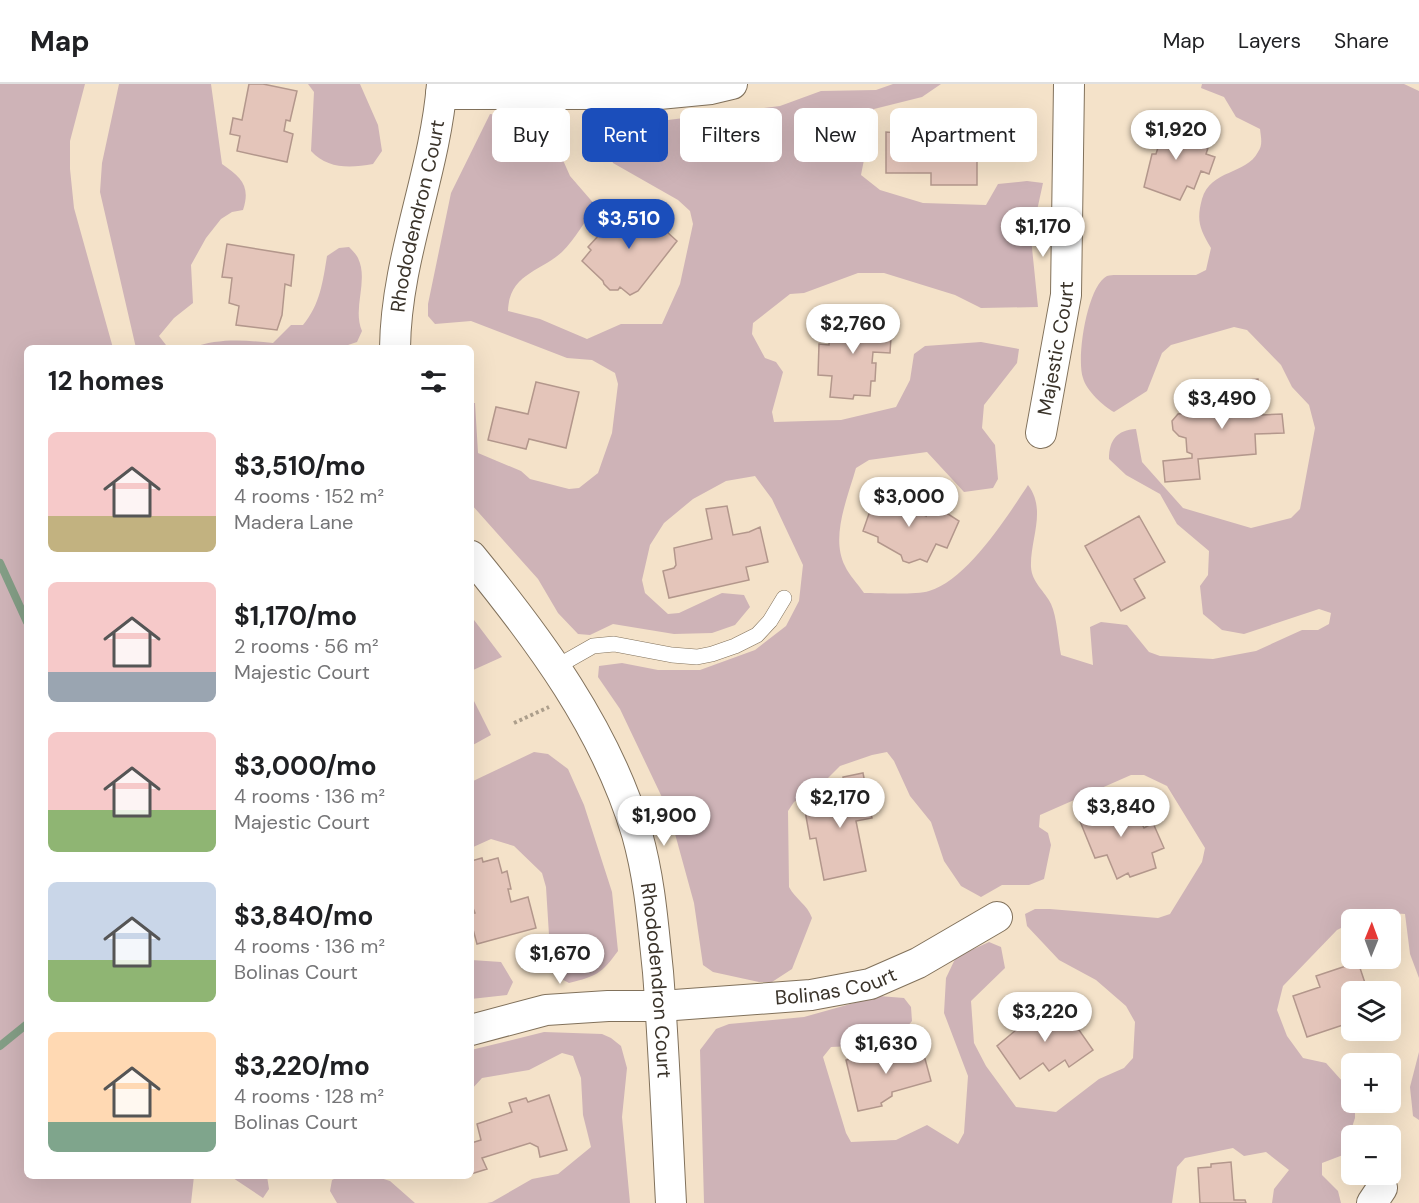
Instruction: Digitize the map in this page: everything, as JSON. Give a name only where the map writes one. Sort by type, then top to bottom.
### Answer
[{"type":"street","points":[[441,89],[659,94],[711,89],[732,84]]},
{"type":"street","name":"Majestic Court","points":[[1041,434],[1066,295],[1069,84]]},
{"type":"street","name":"Rhododendron Court","points":[[395,345],[395,317],[433,145],[441,89]]},
{"type":"street","name":"Rhododendron Court","points":[[474,559],[516,610],[556,667],[584,714],[617,779],[636,833],[650,891],[661,1006],[671,1203]]},
{"type":"street","name":"Bolinas Court","points":[[474,1029],[546,1010],[608,1006],[661,1006],[811,995],[870,984],[918,963],[997,917]]},
{"type":"lane","points":[[556,667],[593,646],[614,644],[672,655],[697,657],[712,654],[757,635],[770,621],[784,598]]},
{"type":"path","points":[[514,723],[550,707]]},
{"type":"shaded area","points":[[0,84],[85,84],[70,141],[74,208],[112,345],[24,345],[24,1179],[194,1179],[191,1203],[0,1203]]},
{"type":"shaded area","points":[[119,84],[211,84],[222,164],[243,183],[245,202],[243,210],[232,212],[221,219],[206,238],[191,265],[193,303],[174,318],[159,336],[166,345],[135,345],[100,192],[102,163]]},
{"type":"shaded area","points":[[308,84],[360,84],[378,125],[382,151],[373,164],[339,166],[324,161],[311,151],[314,92]]},
{"type":"shaded area","points":[[893,84],[941,84],[922,97],[878,108],[794,108],[794,162],[864,162],[861,175],[880,190],[923,203],[986,205],[998,184],[1027,181],[1043,183],[1031,238],[1038,307],[981,308],[955,295],[884,273],[858,273],[804,293],[790,294],[753,323],[752,334],[765,358],[776,362],[783,372],[772,412],[774,422],[841,420],[896,407],[910,380],[914,354],[925,346],[981,342],[1019,349],[1017,363],[984,405],[982,428],[995,445],[998,479],[993,488],[964,492],[927,452],[869,460],[856,468],[849,491],[840,530],[841,555],[847,569],[864,593],[929,591],[943,585],[971,561],[997,530],[1028,485],[1034,495],[1037,515],[1031,556],[1032,573],[1053,609],[1061,655],[1093,665],[1090,627],[1101,622],[1127,625],[1149,652],[1160,656],[1213,659],[1256,651],[1302,630],[1318,630],[1329,624],[1331,613],[1319,609],[1244,634],[1222,630],[1203,614],[1200,586],[1208,575],[1209,551],[1177,524],[1160,494],[1126,475],[1109,459],[1115,437],[1124,431],[1136,429],[1142,462],[1183,508],[1251,528],[1291,518],[1300,509],[1315,428],[1309,405],[1292,387],[1281,365],[1247,330],[1234,327],[1171,345],[1162,353],[1147,391],[1114,412],[1096,398],[1083,378],[1082,340],[1089,308],[1100,282],[1110,275],[1196,275],[1206,270],[1211,248],[1200,225],[1199,213],[1206,189],[1221,177],[1245,165],[1260,149],[1260,129],[1236,117],[1224,97],[1201,88],[1202,84],[1404,84],[1419,91],[1419,978],[1410,954],[1405,914],[1401,914],[1401,909],[1341,909],[1341,928],[1283,986],[1277,1010],[1287,1036],[1303,1058],[1326,1063],[1341,1080],[1341,1113],[1355,1113],[1353,1125],[1341,1125],[1341,1156],[1322,1163],[1322,1175],[1338,1191],[1341,1203],[1272,1203],[1274,1189],[1289,1170],[1266,1152],[1244,1156],[1233,1148],[1185,1158],[1177,1167],[1172,1203],[704,1203],[700,1050],[716,1029],[729,1024],[804,1017],[879,996],[904,998],[911,1007],[912,1021],[904,1030],[885,1041],[831,1047],[823,1057],[846,1133],[851,1142],[896,1140],[927,1125],[958,1144],[964,1133],[968,1076],[944,1013],[946,978],[956,957],[989,942],[1001,947],[1005,968],[971,1001],[974,1043],[986,1066],[1016,1107],[1056,1112],[1099,1079],[1124,1068],[1133,1058],[1135,1022],[1126,1006],[1096,980],[1059,960],[1027,926],[1025,914],[1035,909],[1050,909],[1158,918],[1170,914],[1202,862],[1205,848],[1167,786],[1144,775],[1131,775],[1040,815],[1039,827],[1048,833],[1051,845],[1044,879],[1029,885],[1002,885],[981,897],[961,886],[944,861],[931,822],[910,796],[894,761],[887,752],[872,755],[840,766],[824,782],[794,802],[788,811],[789,887],[812,918],[792,969],[772,982],[759,982],[713,972],[703,965],[694,903],[669,812],[620,709],[598,677],[599,666],[622,663],[658,670],[700,670],[755,650],[786,626],[799,601],[803,565],[772,499],[755,476],[726,481],[693,499],[664,523],[650,545],[642,580],[645,593],[668,614],[679,613],[722,593],[744,595],[750,607],[735,625],[712,633],[674,634],[613,624],[590,635],[578,634],[558,613],[538,579],[474,507],[474,403],[478,453],[521,471],[530,479],[569,489],[579,488],[598,473],[612,433],[618,384],[615,373],[592,360],[567,358],[471,321],[435,324],[428,316],[428,304],[451,193],[490,114],[492,114],[492,162],[564,162],[570,176],[596,206],[562,252],[520,281],[510,299],[508,311],[540,319],[587,339],[621,324],[662,324],[680,284],[693,224],[690,211],[678,200],[613,162],[668,162],[668,120],[680,118],[680,162],[782,162],[782,108],[764,108],[780,106],[821,91],[876,90]]},
{"type":"shaded area","points":[[349,247],[358,258],[361,267],[359,322],[362,331],[357,342],[348,345],[201,345],[222,341],[273,343],[291,325],[303,325],[317,301],[327,256],[339,248]]},
{"type":"shaded area","points":[[474,620],[502,657],[474,670]]},
{"type":"shaded area","points":[[474,701],[491,735],[474,744]]},
{"type":"shaded area","points":[[534,752],[548,754],[568,769],[584,805],[612,892],[618,951],[598,973],[569,983],[558,977],[550,951],[546,887],[542,873],[514,846],[491,839],[474,847],[474,781]]},
{"type":"shaded area","points":[[474,960],[501,962],[513,982],[507,995],[474,999]]},
{"type":"shaded area","points":[[544,1032],[602,1034],[621,1046],[627,1068],[622,1117],[630,1203],[487,1203],[532,1179],[558,1174],[591,1147],[583,1115],[581,1078],[573,1056],[562,1053],[529,1070],[482,1078],[474,1087],[474,1049]]},
{"type":"shaded area","points":[[1419,1052],[1419,1120],[1413,1116],[1410,1087]]},
{"type":"shaded area","points":[[234,1179],[267,1179],[269,1189],[263,1198]]},
{"type":"shaded area","points":[[384,1179],[390,1181],[415,1203],[337,1203],[330,1191],[332,1180]]},
{"type":"building","points":[[249,84],[263,84],[297,91],[290,121],[286,120],[284,131],[293,134],[287,162],[237,151],[240,136],[230,134],[233,118],[242,120]]},
{"type":"building","points":[[1160,116],[1190,126],[1184,140],[1208,148],[1206,154],[1215,157],[1209,174],[1201,171],[1194,189],[1187,186],[1180,200],[1144,187],[1152,154],[1156,154],[1160,141],[1153,139]]},
{"type":"building","points":[[886,132],[890,132],[890,162],[977,162],[977,185],[931,185],[931,173],[886,173]]},
{"type":"building","points":[[636,200],[657,218],[656,222],[677,241],[638,291],[630,295],[620,287],[618,290],[610,290],[582,261],[591,250],[588,247],[625,207],[628,211]]},
{"type":"building","points":[[227,244],[294,255],[291,286],[285,284],[282,315],[277,330],[236,325],[239,306],[229,303],[232,278],[222,277]]},
{"type":"building","points":[[831,317],[892,321],[890,353],[873,352],[872,363],[876,363],[875,381],[871,381],[870,396],[854,395],[853,399],[830,397],[832,376],[818,375],[819,344],[829,345]]},
{"type":"building","points":[[1258,379],[1261,415],[1282,414],[1284,433],[1255,434],[1256,454],[1198,459],[1200,479],[1165,482],[1163,461],[1192,458],[1192,454],[1187,452],[1186,438],[1179,436],[1173,430],[1172,421],[1178,414],[1226,409],[1224,382]]},
{"type":"building","points":[[536,382],[579,392],[566,448],[529,439],[526,449],[488,440],[496,407],[528,414]]},
{"type":"building","points":[[887,492],[894,495],[900,505],[926,516],[928,506],[945,512],[959,521],[947,548],[936,544],[927,562],[920,559],[909,563],[903,561],[901,555],[878,542],[878,537],[863,531],[871,508],[879,496]]},
{"type":"building","points":[[727,506],[733,535],[760,527],[768,562],[746,567],[749,580],[669,598],[663,571],[674,568],[676,565],[674,548],[712,539],[706,509]]},
{"type":"building","points":[[1139,516],[1165,562],[1134,579],[1145,598],[1121,611],[1085,546]]},
{"type":"building","points":[[863,773],[872,818],[856,821],[866,871],[824,880],[816,838],[810,839],[804,805],[846,796],[843,777]]},
{"type":"building","points":[[1123,795],[1136,822],[1140,820],[1144,828],[1153,823],[1164,848],[1152,853],[1156,868],[1130,877],[1128,873],[1117,879],[1107,855],[1095,858],[1077,814]]},
{"type":"building","points":[[482,858],[483,862],[498,858],[502,873],[507,871],[511,902],[528,897],[536,928],[477,944],[474,933],[474,860]]},
{"type":"building","points":[[1341,968],[1360,969],[1364,981],[1341,981],[1341,1026],[1307,1037],[1293,996],[1320,987],[1316,976]]},
{"type":"building","points":[[1058,1000],[1093,1050],[1069,1067],[1065,1060],[1049,1071],[1043,1063],[1020,1079],[997,1046],[1022,1025],[1024,1029],[1038,1019],[1036,1016]]},
{"type":"building","points":[[921,1044],[931,1081],[892,1092],[892,1096],[881,1103],[882,1106],[858,1111],[846,1060]]},
{"type":"building","points":[[549,1095],[567,1150],[540,1157],[538,1147],[530,1143],[482,1158],[487,1169],[474,1173],[474,1142],[481,1140],[477,1124],[512,1112],[509,1103],[526,1098],[528,1102]]},
{"type":"building","points":[[1231,1162],[1234,1200],[1245,1200],[1246,1203],[1200,1203],[1198,1168]]},
{"type":"waterway","points":[[0,563],[24,615]]},
{"type":"waterway","points":[[0,1046],[24,1026]]}]
